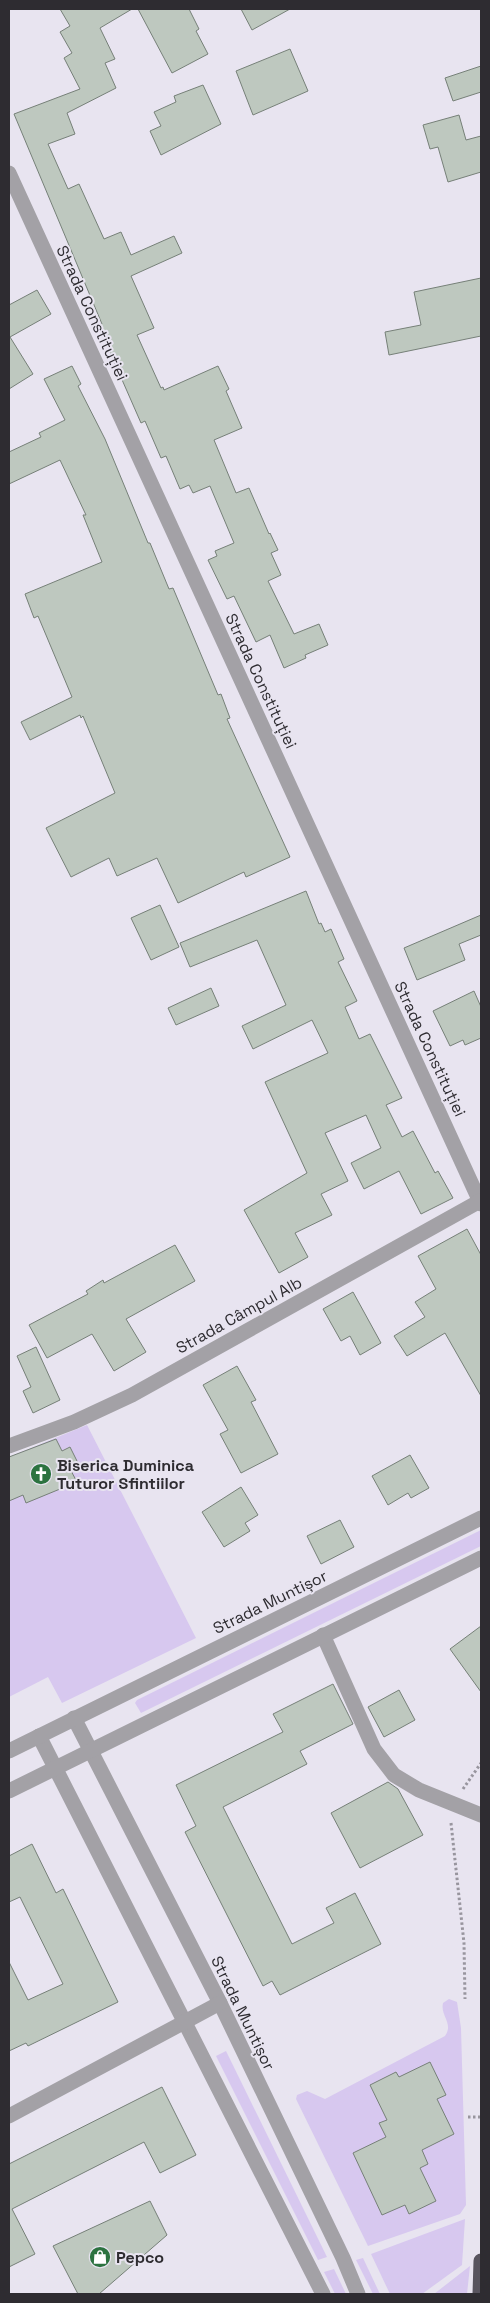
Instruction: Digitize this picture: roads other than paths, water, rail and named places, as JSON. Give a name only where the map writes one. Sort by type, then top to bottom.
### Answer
[{"type":"highway","points":[[480,2294],[481,2261]]},
{"type":"street","name":"Strada Constituției","points":[[9,173],[481,1202]]},
{"type":"street","name":"Strada Câmpul Alb","points":[[9,1446],[74,1422],[132,1395],[481,1202]]},
{"type":"street","name":"Strada Muntișor","points":[[9,1751],[481,1518]]},
{"type":"street","points":[[9,1791],[481,1558]]},
{"type":"street","points":[[323,1635],[374,1748],[394,1776],[419,1790],[481,1814]]},
{"type":"street","name":"Strada Muntișor","points":[[74,1718],[220,2004],[343,2258],[358,2294]]},
{"type":"street","points":[[39,1736],[323,2294]]},
{"type":"street","points":[[9,2116],[220,2004]]},
{"type":"place","name":"Biserica Duminica Tuturor Sfintiilor","points":[[41,1474]]},
{"type":"place","name":"Pepco","points":[[100,2257]]}]
